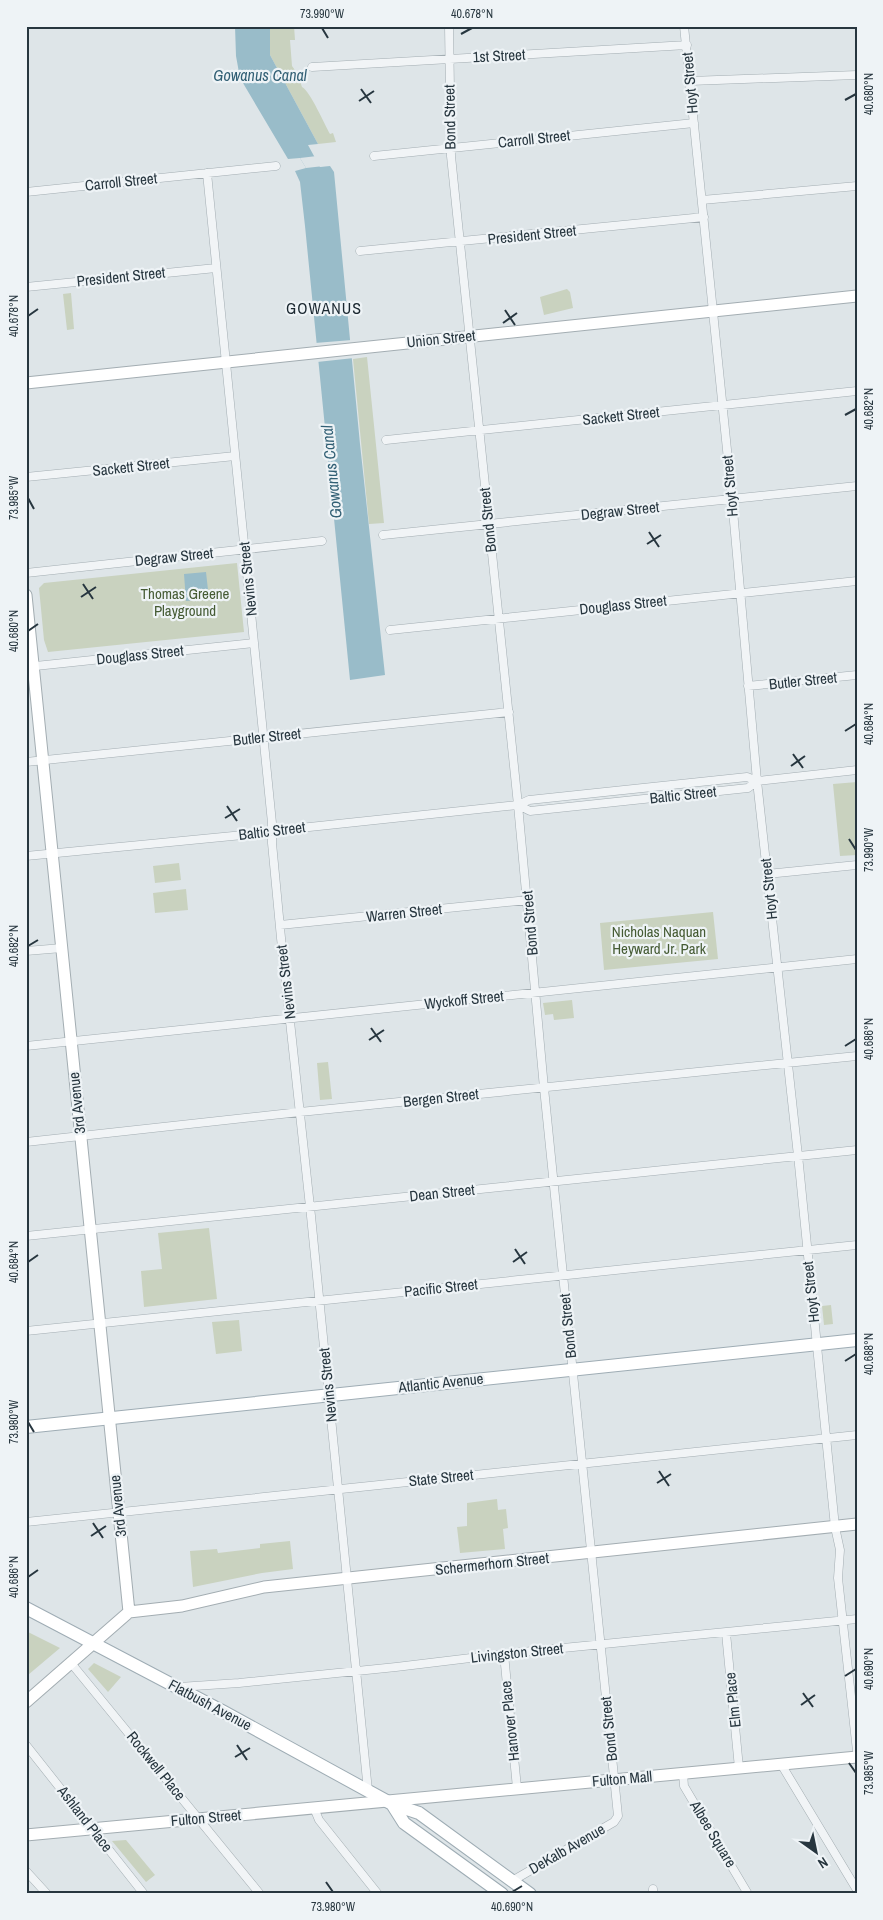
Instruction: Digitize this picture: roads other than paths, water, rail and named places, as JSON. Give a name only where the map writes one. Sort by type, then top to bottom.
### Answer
[{"type":"main road","name":"Union Street","points":[[26,382],[857,296]]},
{"type":"main road","name":"3rd Avenue","points":[[26,595],[30,667],[43,760],[128,1612]]},
{"type":"main road","name":"Atlantic Avenue","points":[[26,1427],[857,1340]]},
{"type":"main road","name":"Schermerhorn Street","points":[[128,1612],[182,1606],[264,1587],[857,1524]]},
{"type":"main road","name":"Flatbush Avenue","points":[[26,1608],[82,1638],[94,1642],[390,1803],[419,1813],[530,1894]]},
{"type":"main road","points":[[26,1702],[128,1612]]},
{"type":"main road","name":"Fulton Mall","points":[[390,1803],[517,1788],[857,1757]]},
{"type":"main road","points":[[390,1803],[404,1823],[497,1893]]},
{"type":"main road","name":"Fulton Street","points":[[26,1835],[314,1808],[390,1803]]},
{"type":"main road","name":"DeKalb Avenue","points":[[497,1893],[512,1881]]},
{"type":"street","name":"Bond Street","points":[[449,26],[451,148],[478,430],[528,900],[544,1088],[617,1819]]},
{"type":"street","name":"Hoyt Street","points":[[684,26],[732,499],[757,781],[798,1156],[834,1527],[840,1550],[838,1578],[857,1751]]},
{"type":"street","name":"1st Street","points":[[312,67],[686,45]]},
{"type":"street","points":[[690,81],[857,75]]},
{"type":"street","name":"Carroll Street","points":[[374,156],[694,123]]},
{"type":"street","name":"Carroll Street","points":[[26,192],[276,166]]},
{"type":"street","name":"Nevins Street","points":[[207,173],[280,925],[320,1300],[368,1791]]},
{"type":"street","points":[[702,200],[857,186]]},
{"type":"street","name":"President Street","points":[[360,251],[460,243],[704,217]]},
{"type":"street","name":"President Street","points":[[26,287],[216,268]]},
{"type":"street","name":"Sackett Street","points":[[386,440],[857,391]]},
{"type":"street","name":"Sackett Street","points":[[26,477],[235,456]]},
{"type":"street","name":"Degraw Street","points":[[383,535],[857,486]]},
{"type":"street","name":"Degraw Street","points":[[26,573],[322,541]]},
{"type":"street","name":"Douglass Street","points":[[390,630],[857,581]]},
{"type":"street","name":"Douglass Street","points":[[30,667],[254,643]]},
{"type":"street","name":"Butler Street","points":[[748,686],[857,675]]},
{"type":"street","name":"Butler Street","points":[[26,762],[509,712]]},
{"type":"street","name":"Baltic Street","points":[[26,856],[272,832],[518,805],[529,800],[747,777],[757,781],[857,770]]},
{"type":"street","points":[[767,874],[857,865]]},
{"type":"street","name":"Warren Street","points":[[280,925],[528,900]]},
{"type":"street","points":[[26,951],[62,948]]},
{"type":"street","name":"Wyckoff Street","points":[[26,1046],[857,959]]},
{"type":"street","name":"Bergen Street","points":[[26,1142],[300,1112],[857,1056]]},
{"type":"street","name":"Dean Street","points":[[26,1236],[857,1150]]},
{"type":"street","name":"Pacific Street","points":[[26,1331],[857,1245]]},
{"type":"street","name":"State Street","points":[[26,1522],[857,1434]]},
{"type":"street","name":"Livingston Street","points":[[177,1687],[239,1683],[600,1644],[857,1619]]},
{"type":"street","name":"Elm Place","points":[[726,1632],[739,1768]]},
{"type":"street","name":"Hanover Place","points":[[504,1654],[517,1788]]},
{"type":"street","name":"Rockwell Place","points":[[71,1663],[260,1894]]},
{"type":"street","name":"Ashland Place","points":[[26,1745],[144,1894]]},
{"type":"street","points":[[781,1764],[857,1890]]},
{"type":"street","name":"Albee Square","points":[[683,1773],[684,1786],[748,1894]]},
{"type":"street","points":[[314,1808],[319,1820],[378,1894]]},
{"type":"street","name":"DeKalb Avenue","points":[[512,1881],[617,1819]]},
{"type":"street","points":[[26,1871],[47,1894]]},
{"type":"water","name":"Gowanus Canal","points":[[235,26],[270,26],[270,55],[318,144],[308,145],[320,167],[330,166],[334,172],[360,444],[385,675],[350,680],[305,226],[300,182],[295,171],[306,168],[300,158],[288,159],[240,78],[236,56]]},
{"type":"water","points":[[206,572],[209,599],[186,601],[184,574]]},
{"type":"district","name":"GOWANUS","points":[[324,308]]},
{"type":"park label","name":"Thomas Greene Playground","points":[[185,602]]},
{"type":"park label","name":"Nicholas Naquan Heyward Jr. Park","points":[[659,940]]}]
